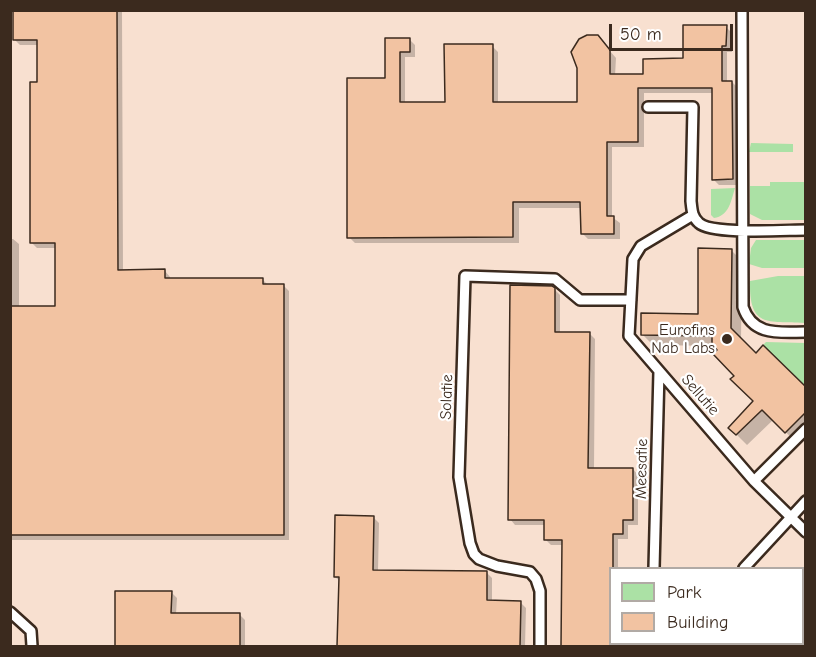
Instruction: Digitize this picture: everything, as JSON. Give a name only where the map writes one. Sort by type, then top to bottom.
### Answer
[{"type":"lane","points":[[742,10],[743,307],[746,317],[755,326],[768,331],[806,332]]},
{"type":"lane","points":[[648,107],[693,107],[693,215],[700,224],[712,228],[742,231],[806,230]]},
{"type":"lane","name":"Sellutie","points":[[693,215],[641,246],[633,258],[629,336],[754,481],[806,532]]},
{"type":"lane","name":"Solatie","points":[[540,646],[540,591],[537,579],[530,572],[497,566],[479,559],[474,554],[470,543],[459,477],[465,276],[555,279],[580,300],[631,300]]},
{"type":"lane","name":"Meesatie","points":[[654,567],[659,370]]},
{"type":"lane","points":[[754,481],[806,429]]},
{"type":"lane","points":[[745,567],[806,501]]},
{"type":"lane","points":[[10,612],[31,631],[32,646]]},
{"type":"shaded area","points":[[10,11],[805,11],[805,646],[11,646]]},
{"type":"green space","points":[[751,143],[793,144],[793,152],[749,152]]},
{"type":"green space","points":[[770,182],[805,182],[805,220],[762,220],[750,214],[750,186],[770,186]]},
{"type":"green space","points":[[735,188],[726,211],[714,218],[711,215],[711,189]]},
{"type":"green space","points":[[756,240],[805,240],[805,268],[762,268],[749,264],[751,248]]},
{"type":"green space","points":[[778,276],[805,276],[805,323],[771,321],[757,314],[753,307],[750,281]]},
{"type":"green space","points":[[766,342],[805,343],[805,387],[763,345]]},
{"type":"building","points":[[13,10],[117,10],[118,270],[165,269],[165,278],[263,278],[263,284],[284,284],[284,535],[10,535],[10,306],[55,306],[55,243],[30,243],[30,82],[37,82],[37,40],[13,40]]},
{"type":"building","points":[[683,25],[727,25],[726,46],[722,46],[722,81],[732,81],[733,179],[712,180],[712,88],[638,88],[638,142],[607,142],[607,216],[614,216],[614,234],[581,234],[580,202],[513,202],[513,237],[347,238],[347,78],[385,78],[385,38],[410,38],[410,52],[400,52],[400,102],[445,102],[444,44],[493,44],[493,102],[577,102],[577,68],[571,52],[579,39],[587,35],[598,35],[610,50],[610,74],[643,74],[643,59],[683,58]]},
{"type":"building","name":"Eurofins Nab Labs","points":[[698,248],[732,249],[731,328],[756,353],[763,345],[806,387],[806,412],[785,433],[762,410],[736,435],[728,428],[753,401],[730,379],[734,376],[713,354],[717,350],[712,344],[712,336],[641,335],[641,313],[698,314]]},
{"type":"building","points":[[510,285],[552,286],[555,288],[555,332],[590,332],[588,468],[633,468],[633,520],[623,520],[623,534],[613,534],[613,567],[609,567],[610,646],[561,646],[562,540],[544,540],[544,520],[508,520]]},
{"type":"building","points":[[335,515],[374,516],[373,570],[487,571],[487,600],[521,601],[520,646],[337,646],[339,577],[334,577]]},
{"type":"building","points":[[115,591],[172,591],[171,613],[240,613],[240,646],[115,646]]},
{"type":"place","name":"Eurofins Nab Labs","points":[[727,339]]}]
